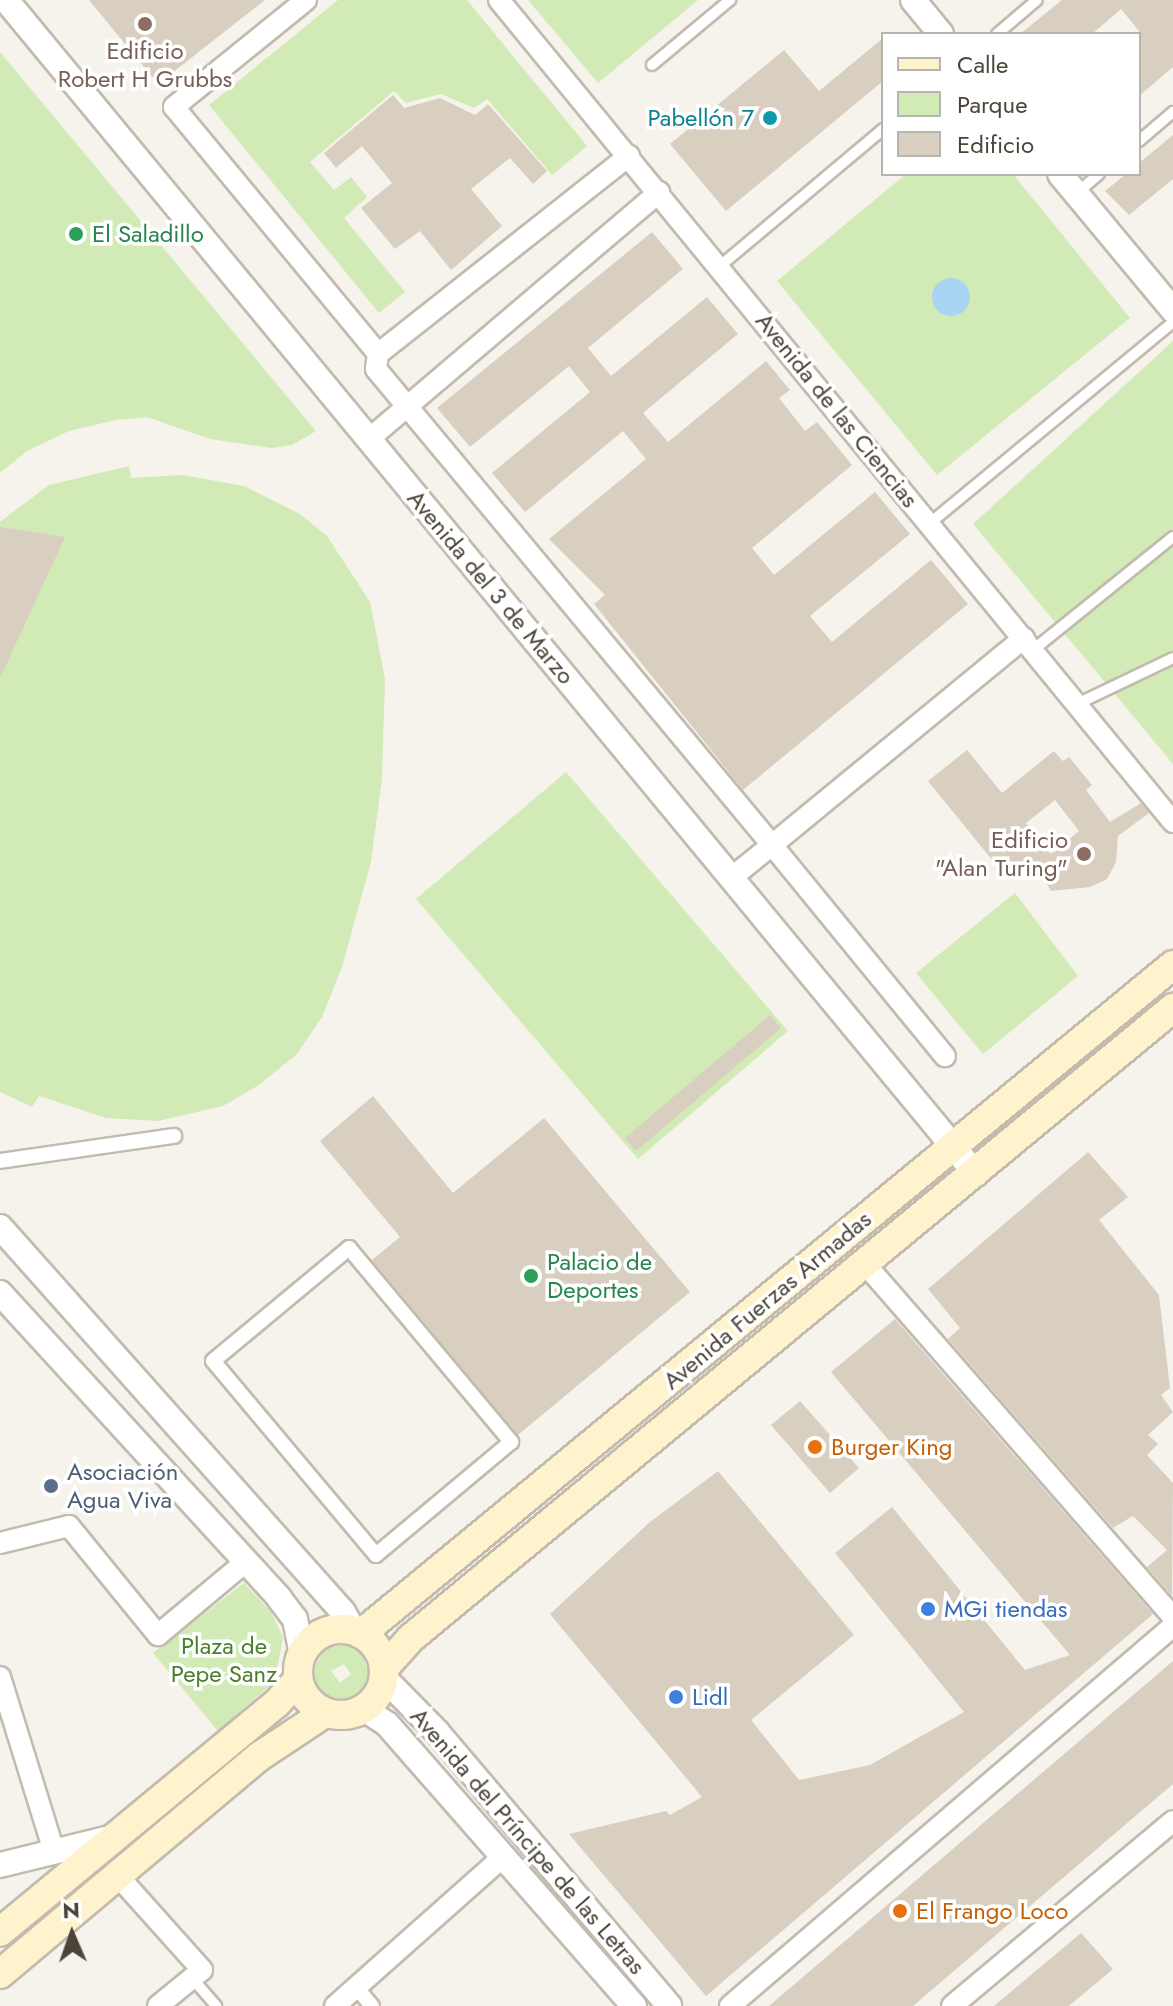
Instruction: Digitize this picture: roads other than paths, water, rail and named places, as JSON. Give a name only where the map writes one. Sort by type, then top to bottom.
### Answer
[{"type":"main road","name":"Avenida Fuerzas Armadas","points":[[358,1632],[1173,965]]},
{"type":"main road","name":"Avenida Fuerzas Armadas","points":[[384,1673],[411,1638],[866,1265],[1173,1008]]},
{"type":"main road","points":[[2,1922],[114,1837],[300,1667],[323,1633],[358,1632],[377,1648],[384,1673],[377,1696],[364,1709],[345,1715],[325,1713],[304,1696],[300,1667]]},
{"type":"main road","points":[[0,1974],[260,1756],[325,1713]]},
{"type":"street","name":"Avenida del 3 de Marzo","points":[[6,0],[976,1174]]},
{"type":"street","points":[[306,0],[174,107],[378,354]]},
{"type":"street","name":"Avenida de las Ciencias","points":[[499,0],[1173,822]]},
{"type":"street","points":[[913,0],[939,32]]},
{"type":"street","points":[[629,156],[378,354],[376,369],[945,1056]]},
{"type":"street","points":[[1062,176],[1173,310]]},
{"type":"street","points":[[369,439],[659,192]]},
{"type":"street","points":[[731,878],[1028,644]]},
{"type":"street","points":[[0,1161],[174,1136]]},
{"type":"street","points":[[0,1227],[358,1632]]},
{"type":"street","points":[[349,1248],[511,1442],[376,1555],[213,1361],[349,1248]]},
{"type":"street","points":[[866,1265],[1173,1617]]},
{"type":"street","points":[[0,1293],[295,1619],[300,1667]]},
{"type":"street","points":[[0,1543],[69,1526],[158,1635],[243,1564]]},
{"type":"street","points":[[730,2006],[1173,1626]]},
{"type":"street","name":"Avenida del Príncipe de las Letras","points":[[384,1673],[669,2006]]},
{"type":"street","points":[[0,1677],[54,1851]]},
{"type":"street","name":"Avenida del Príncipe de las Letras","points":[[364,1709],[387,1724],[634,2006]]},
{"type":"street","points":[[952,2006],[1173,1821]]},
{"type":"street","points":[[0,1865],[114,1837]]},
{"type":"street","points":[[335,2006],[503,1857]]},
{"type":"street","points":[[118,1876],[202,1970],[158,2006]]},
{"type":"street","points":[[356,1987],[372,2006]]},
{"type":"lane","points":[[652,65],[730,0]]},
{"type":"lane","points":[[999,32],[1037,0]]},
{"type":"lane","points":[[1141,139],[1173,112]]},
{"type":"lane","points":[[720,266],[881,131]]},
{"type":"lane","points":[[1077,193],[1097,176]]},
{"type":"lane","points":[[929,524],[1173,322]]},
{"type":"lane","points":[[1028,644],[1173,537]]},
{"type":"lane","points":[[1077,704],[1173,658]]},
{"type":"lane","points":[[192,1978],[216,2006]]},
{"type":"water","points":[[951,278],[964,284],[970,297],[964,310],[951,316],[938,310],[932,297],[938,284]]},
{"type":"place","name":"Edificio Robert H Grubbs","points":[[145,24]]},
{"type":"place","name":"Pabellón 7","points":[[770,118]]},
{"type":"place","name":"El Saladillo","points":[[76,234]]},
{"type":"place","name":"Edificio \"Alan Turing\"","points":[[1084,854]]},
{"type":"place","name":"Palacio de Deportes","points":[[531,1276]]},
{"type":"place","name":"Burger King","points":[[815,1447]]},
{"type":"place","name":"Asociación Agua Viva","points":[[51,1486]]},
{"type":"place","name":"MGi tiendas","points":[[928,1609]]},
{"type":"place","name":"Lidl","points":[[676,1697]]},
{"type":"place","name":"El Frango Loco","points":[[900,1911]]},
{"type":"park label","name":"Plaza de Pepe Sanz","points":[[224,1660]]}]
